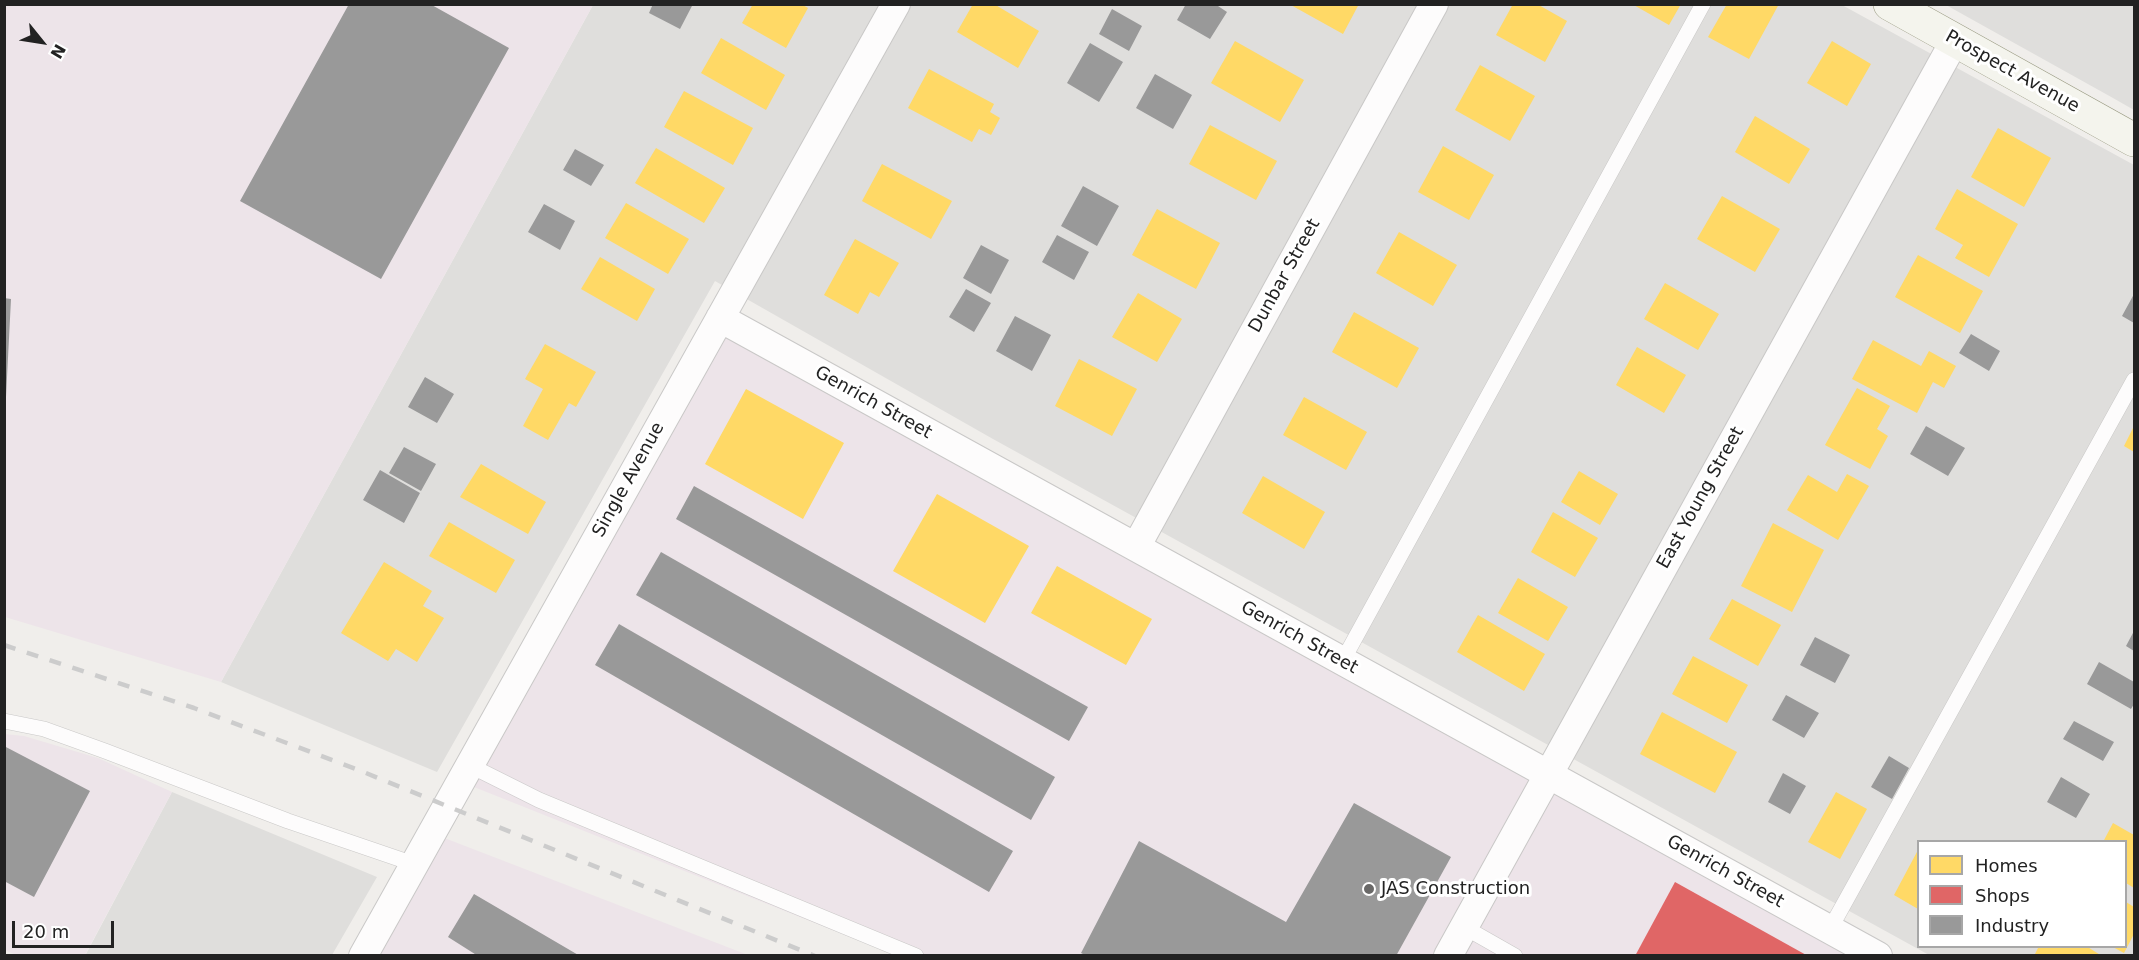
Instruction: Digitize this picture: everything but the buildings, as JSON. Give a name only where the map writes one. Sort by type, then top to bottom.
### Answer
[{"type":"street","name":"Single Avenue","points":[[363,956],[896,4]]},
{"type":"street","name":"Dunbar Street","points":[[1136,548],[1434,4]]},
{"type":"street","name":"Prospect Avenue","points":[[1890,4],[2134,140]]},
{"type":"street","name":"East Young Street","points":[[1448,956],[1955,40]]},
{"type":"street","name":"Genrich Street","points":[[720,318],[1878,956]]},
{"type":"lane","points":[[1342,662],[1703,4]]},
{"type":"lane","points":[[1830,929],[2134,380]]},
{"type":"lane","points":[[4,721],[44,729],[288,821],[414,864]]},
{"type":"lane","points":[[469,765],[539,800],[916,956]]},
{"type":"lane","points":[[1464,927],[1515,956]]},
{"type":"shaded area","points":[[4,5],[593,5],[221,682],[5,617]]},
{"type":"shaded area","points":[[593,5],[1842,5],[2134,165],[2134,955],[1929,955],[993,439],[715,281],[437,772],[221,682]]},
{"type":"shaded area","points":[[1946,5],[2134,5],[2134,110],[2113,98]]},
{"type":"shaded area","points":[[720,318],[1878,955],[895,955],[464,783]]},
{"type":"shaded area","points":[[4,734],[24,736],[98,758],[172,792],[85,955],[16,955],[5,950]]},
{"type":"shaded area","points":[[172,792],[377,877],[332,955],[85,956]]},
{"type":"shaded area","points":[[434,834],[748,955],[363,956]]},
{"type":"railway","points":[[4,645],[194,708],[361,771],[815,956]]},
{"type":"place","name":"JAS Construction","points":[[1369,889]]}]
